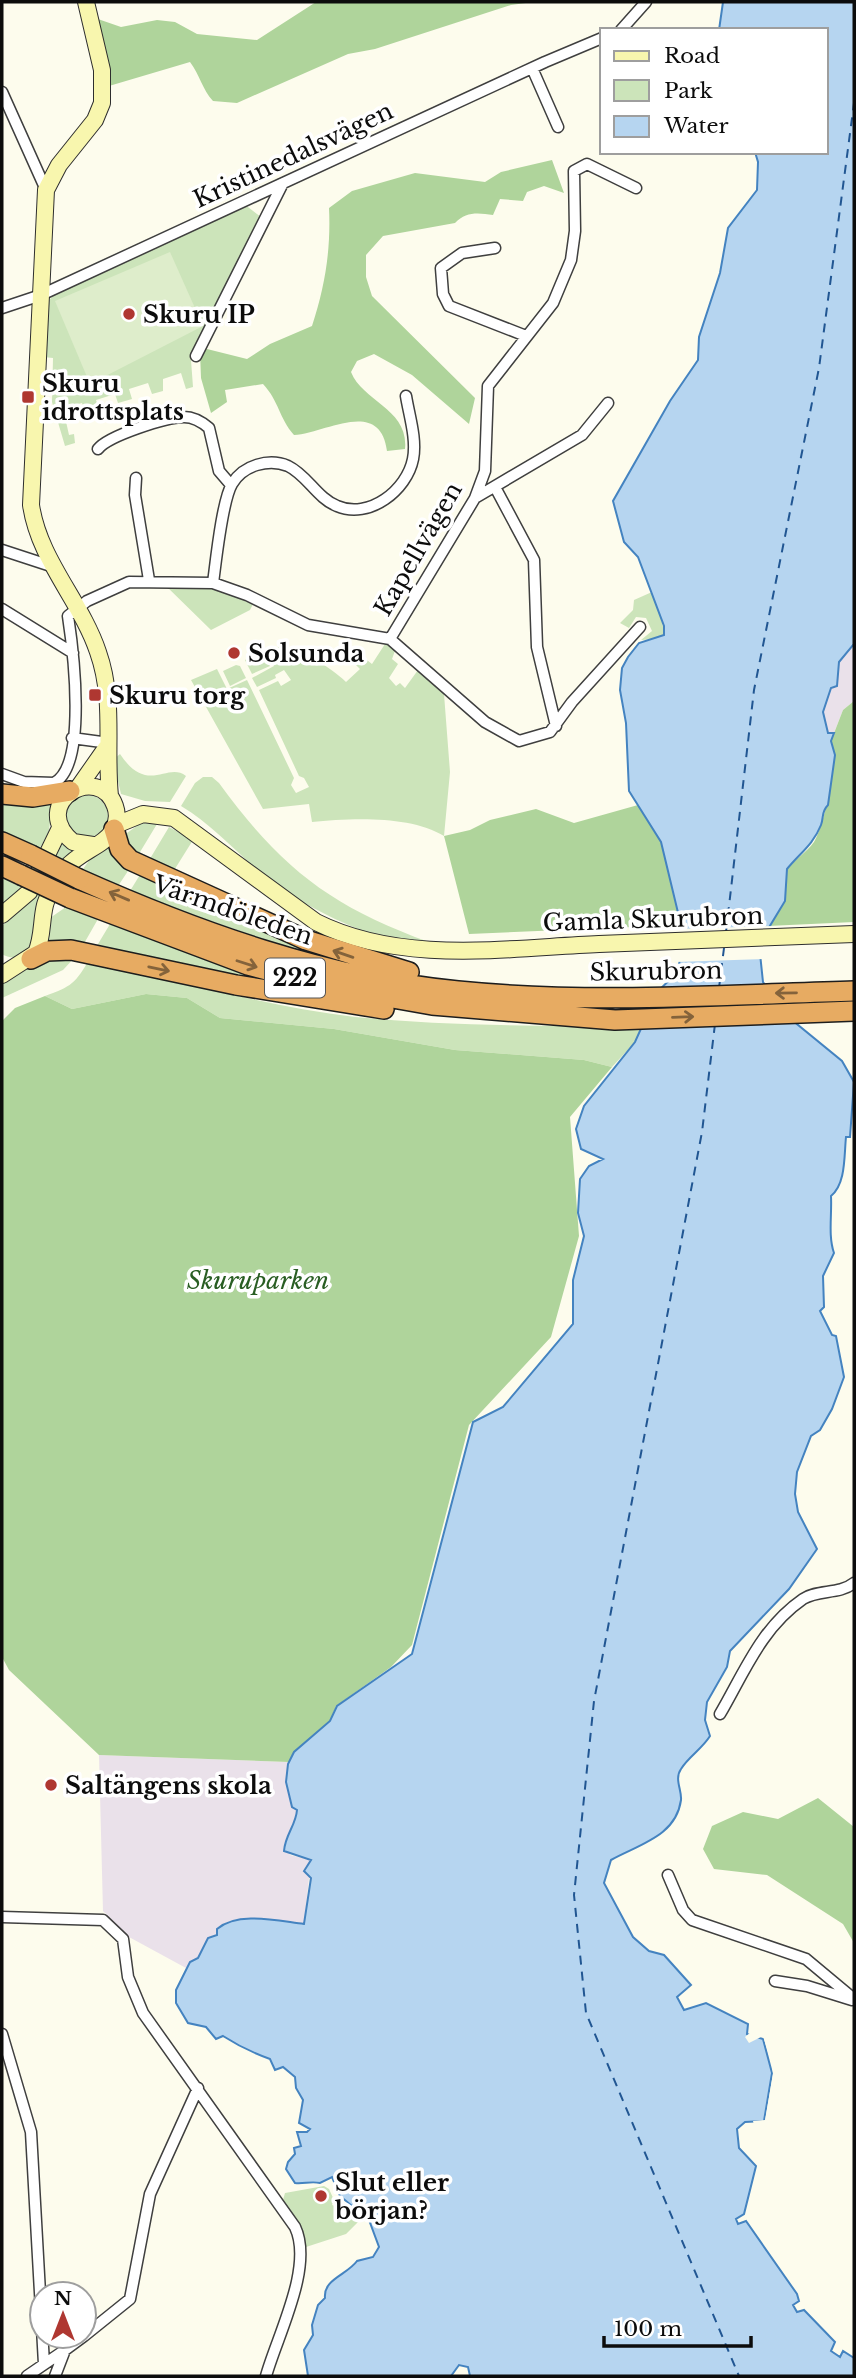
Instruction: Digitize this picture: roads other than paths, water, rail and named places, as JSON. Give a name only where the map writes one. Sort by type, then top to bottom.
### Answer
[{"type":"highway","points":[[2,794],[33,797],[74,790]]},
{"type":"highway","points":[[115,827],[120,849],[130,860],[306,940],[394,969],[459,1000]]},
{"type":"highway","name":"Värmdöleden","points":[[2,842],[86,882],[141,916]]},
{"type":"highway","name":"Värmdöleden","points":[[2,866],[77,901],[215,934],[296,959],[459,1000]]},
{"type":"highway","points":[[25,962],[47,951],[86,952],[299,997],[459,1000]]},
{"type":"highway","name":"Skurubron","points":[[459,1000],[854,991]]},
{"type":"highway","name":"Skurubron","points":[[459,1000],[504,1022],[854,1011]]},
{"type":"main road","points":[[86,2],[102,70],[102,103],[94,120],[59,165],[46,190],[31,505],[39,535],[90,632],[104,673],[110,709],[111,798],[117,812],[115,827]]},
{"type":"main road","points":[[2,915],[29,892],[60,828],[58,810],[109,743]]},
{"type":"main road","points":[[74,790],[92,787],[111,798],[170,813]]},
{"type":"main road","points":[[2,975],[25,962],[40,944],[46,901],[67,867],[93,845],[104,840],[115,827],[143,814],[170,813]]},
{"type":"main road","name":"Gamla Skurubron","points":[[170,813],[212,836],[267,888],[316,922],[342,935],[386,946],[454,950],[854,934]]},
{"type":"main road","points":[[60,828],[73,842],[93,845]]},
{"type":"main road","points":[[2,961],[25,962]]},
{"type":"street","points":[[623,28],[646,2]]},
{"type":"street","name":"Kristinedalsvägen","points":[[2,307],[41,295],[600,39]]},
{"type":"street","points":[[532,68],[558,127]]},
{"type":"street","points":[[2,92],[46,190]]},
{"type":"street","name":"Kapellvägen","points":[[390,639],[475,498],[485,471],[488,386],[553,303],[571,260],[575,231],[574,170],[587,164],[636,188]]},
{"type":"street","points":[[196,356],[283,183]]},
{"type":"street","points":[[495,248],[462,253],[441,268],[443,294],[449,306],[526,336]]},
{"type":"street","points":[[213,583],[232,485],[263,462],[277,462],[291,468],[326,501],[340,508],[362,510],[383,501],[401,483],[413,460],[414,446],[406,396]]},
{"type":"street","points":[[475,498],[582,435],[608,403]]},
{"type":"street","points":[[98,449],[112,438],[173,419],[198,420],[209,428],[219,471],[232,485]]},
{"type":"street","points":[[136,478],[135,495],[149,580]]},
{"type":"street","points":[[495,487],[534,560],[537,647],[556,726]]},
{"type":"street","points":[[2,550],[54,567]]},
{"type":"street","points":[[2,774],[24,782],[54,783],[66,771],[77,689],[68,616],[76,607],[109,589],[129,582],[149,580],[213,583],[247,595],[308,625],[390,639],[476,714],[505,735],[519,741],[535,738],[556,726],[572,702],[640,627]]},
{"type":"street","points":[[2,609],[73,653]]},
{"type":"street","points":[[72,738],[109,743]]},
{"type":"street","points":[[720,1714],[752,1653],[799,1602],[811,1595],[844,1589],[854,1583]]},
{"type":"street","points":[[668,1875],[683,1910],[692,1920],[806,1959],[854,2000]]},
{"type":"street","points":[[2,1917],[103,1920],[123,1939],[128,1978],[136,2001],[298,2234],[301,2252],[299,2270],[266,2376]]},
{"type":"street","points":[[775,1981],[807,1986],[854,2000]]},
{"type":"street","points":[[3,2040],[31,2132],[44,2364]]},
{"type":"street","points":[[98,2325],[130,2299],[150,2194],[198,2088]]},
{"type":"street","points":[[27,2376],[65,2350]]},
{"type":"street","points":[[55,2376],[65,2350]]},
{"type":"water","points":[[723,2],[854,2],[854,644],[839,662],[837,686],[831,688],[823,712],[828,733],[834,733],[831,741],[835,755],[828,805],[814,838],[787,869],[785,901],[759,944],[763,982],[792,1020],[842,1061],[854,1082],[850,1137],[846,1137],[842,1177],[831,1196],[834,1253],[823,1276],[824,1307],[820,1311],[832,1335],[836,1336],[844,1377],[832,1409],[820,1430],[811,1436],[797,1472],[795,1494],[798,1512],[817,1549],[789,1589],[730,1651],[727,1667],[707,1702],[705,1720],[710,1736],[679,1773],[681,1800],[672,1822],[655,1838],[611,1860],[604,1883],[633,1937],[649,1951],[664,1955],[691,1985],[677,1997],[684,2010],[706,2003],[748,2024],[747,2034],[763,2039],[772,2073],[764,2121],[745,2122],[737,2129],[739,2148],[756,2166],[744,2214],[736,2219],[738,2224],[746,2221],[797,2294],[799,2301],[793,2305],[797,2312],[804,2310],[835,2342],[831,2351],[840,2357],[843,2351],[854,2358],[854,2376],[470,2376],[468,2367],[459,2365],[451,2376],[308,2376],[304,2350],[313,2335],[312,2325],[318,2305],[325,2298],[328,2286],[357,2261],[373,2257],[379,2247],[369,2220],[340,2196],[332,2177],[320,2183],[295,2183],[286,2169],[295,2154],[294,2148],[301,2146],[297,2132],[307,2132],[310,2129],[299,2123],[303,2100],[296,2088],[295,2077],[283,2067],[275,2070],[270,2059],[223,2036],[216,2039],[206,2027],[188,2023],[176,2003],[176,1990],[190,1962],[198,1958],[208,1938],[217,1935],[217,1929],[226,1923],[259,1919],[304,1924],[311,1878],[304,1871],[311,1860],[284,1851],[297,1810],[292,1807],[286,1782],[288,1764],[294,1752],[330,1721],[337,1706],[412,1654],[473,1422],[503,1407],[573,1324],[573,1280],[584,1236],[578,1213],[580,1179],[589,1166],[603,1159],[581,1149],[576,1129],[584,1106],[635,1042],[658,991],[679,971],[681,925],[661,842],[629,791],[626,723],[620,690],[622,668],[628,657],[639,643],[664,635],[664,626],[638,557],[624,542],[613,501],[670,401],[698,360],[699,337],[720,273],[728,228],[757,190],[756,154],[828,154],[828,28],[719,28]]},
{"type":"place","name":"Skuru IP","points":[[129,314]]},
{"type":"place","name":"Skuru idrottsplats","points":[[28,397]]},
{"type":"place","name":"Solsunda","points":[[234,653]]},
{"type":"place","name":"Skuru torg","points":[[95,695]]},
{"type":"place","name":"Saltängens skola","points":[[51,1785]]},
{"type":"place","name":"Slut eller början?","points":[[321,2196]]},
{"type":"park label","name":"Skuruparken","points":[[258,1280]]}]
